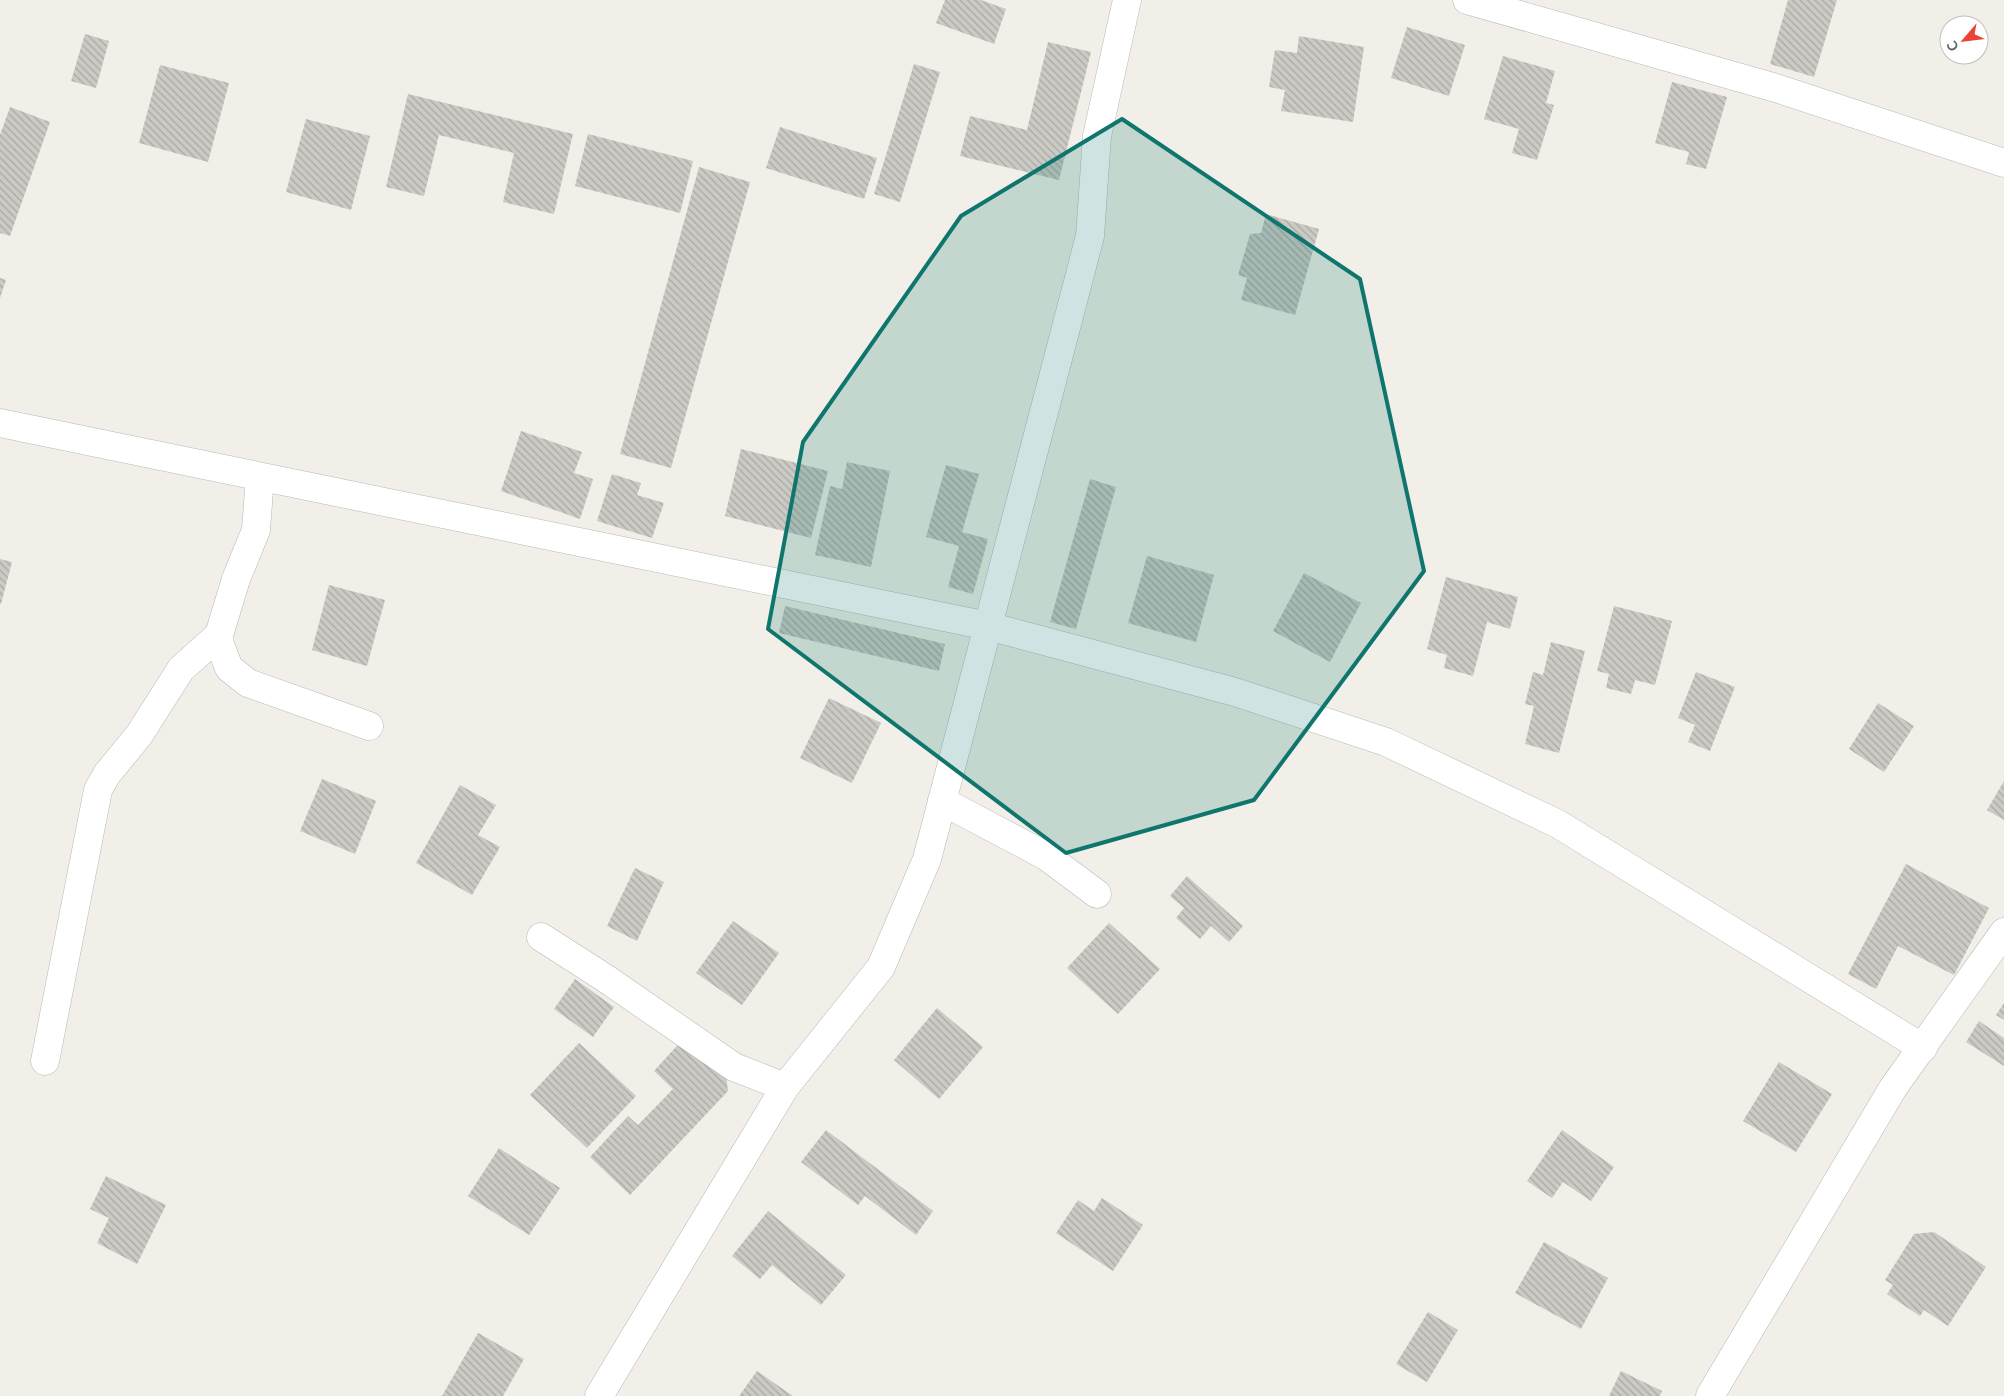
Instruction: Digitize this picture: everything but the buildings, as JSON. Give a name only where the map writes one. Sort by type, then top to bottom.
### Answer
[{"type":"street","points":[[599,1396],[785,1087],[881,966],[928,859],[1090,236],[1098,136],[1127,0]]},
{"type":"street","points":[[1467,0],[1776,88],[2004,163]]},
{"type":"street","points":[[0,424],[988,626],[1235,692],[1386,742],[1558,824],[1923,1048]]},
{"type":"street","points":[[260,477],[256,530],[236,580],[219,634],[220,645],[229,668],[248,683],[369,726]]},
{"type":"street","points":[[45,1061],[98,790],[107,774],[139,735],[181,669],[219,634]]},
{"type":"street","points":[[942,801],[1046,856],[1097,894]]},
{"type":"street","points":[[1710,1396],[1893,1088],[2004,932]]},
{"type":"street","points":[[541,937],[605,978],[734,1067],[785,1087]]},
{"type":"highlighted area","points":[[1122,119],[1360,279],[1424,571],[1254,800],[1066,853],[768,629],[803,442],[961,216]]}]
